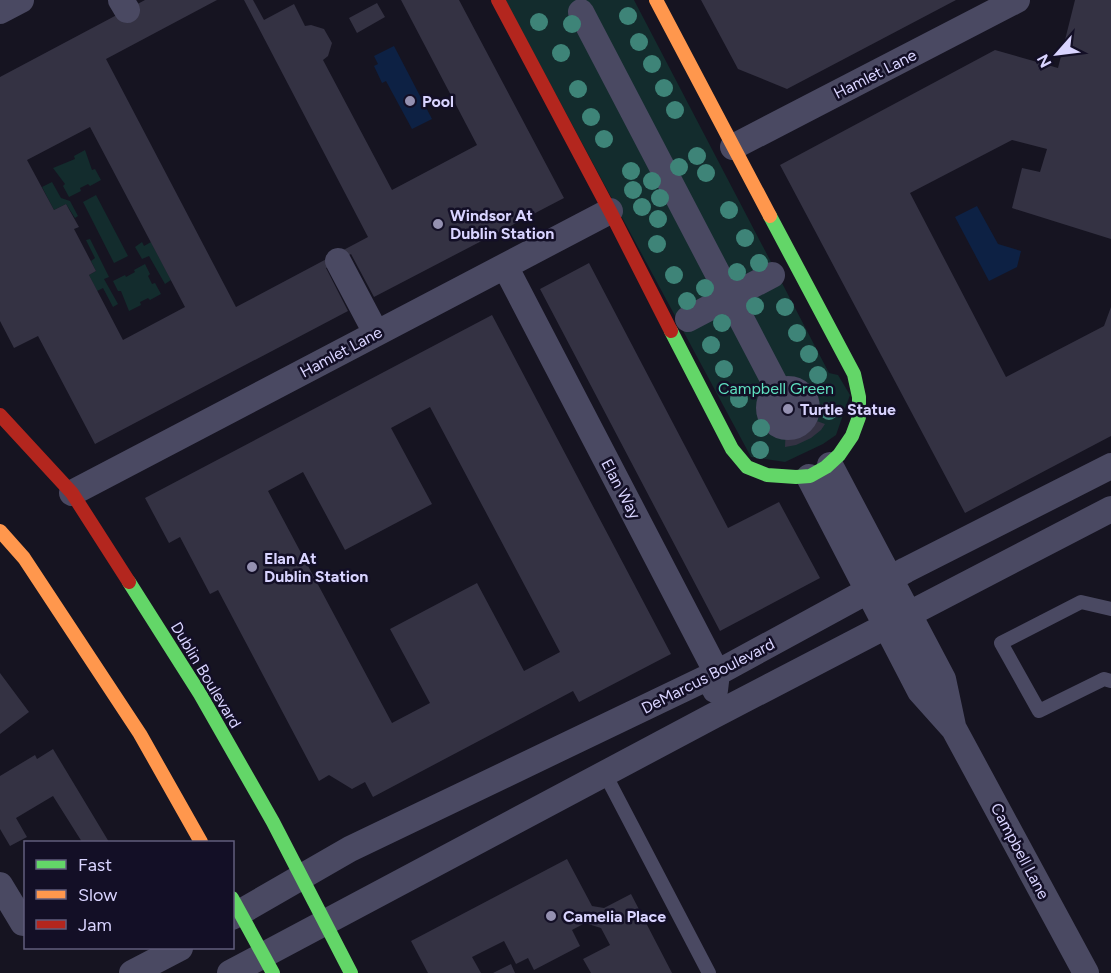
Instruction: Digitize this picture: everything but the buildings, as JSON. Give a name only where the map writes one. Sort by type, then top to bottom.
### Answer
[{"type":"street","points":[[0,11],[21,0]]},
{"type":"street","points":[[498,0],[610,211],[727,442],[737,457],[748,467],[762,474],[777,477],[819,471],[852,439],[859,423],[861,404],[854,374],[656,0]]},
{"type":"street","name":"Hamlet Lane","points":[[733,147],[1017,0]]},
{"type":"street","points":[[581,12],[779,391]]},
{"type":"street","name":"Hamlet Lane","points":[[72,493],[610,211]]},
{"type":"street","points":[[339,261],[376,333]]},
{"type":"street","name":"Elan Way","points":[[505,266],[717,674]]},
{"type":"street","points":[[688,320],[772,275]]},
{"type":"street","name":"Dublin Boulevard","points":[[0,415],[72,493],[200,694],[273,822],[351,973]]},
{"type":"street","name":"DeMarcus Boulevard","points":[[235,909],[302,877],[350,849],[717,674],[880,585],[1111,466]]},
{"type":"street","points":[[819,471],[880,585]]},
{"type":"street","points":[[230,973],[268,964],[325,922],[711,717],[1111,509]]},
{"type":"street","points":[[0,531],[24,558],[141,735],[200,841]]},
{"type":"street","name":"Campbell Lane","points":[[880,585],[899,621],[920,691],[954,729],[1086,973]]},
{"type":"street","points":[[711,717],[717,674]]},
{"type":"street","points":[[0,885],[23,923]]},
{"type":"street","points":[[235,909],[268,964]]},
{"type":"street","points":[[132,973],[178,949]]},
{"type":"lane","points":[[1111,609],[1081,602],[1001,643],[1039,711],[1104,679],[1111,681]]},
{"type":"lane","points":[[605,774],[709,973]]},
{"type":"green space","name":"Campbell Green","points":[[505,0],[634,0],[829,373],[838,375],[850,395],[836,435],[823,444],[785,462],[751,457]]},
{"type":"green space","points":[[85,150],[92,170],[95,169],[101,180],[80,188],[81,191],[69,197],[63,186],[65,184],[53,168],[75,159],[74,156]]},
{"type":"green space","points":[[52,182],[61,198],[70,201],[78,216],[75,218],[66,204],[54,210],[42,187]]},
{"type":"green space","points":[[96,195],[128,256],[114,263],[83,202]]},
{"type":"green space","points":[[90,239],[109,277],[104,279],[118,304],[113,307],[103,288],[97,291],[89,275],[96,271],[91,261],[95,258],[86,240]]},
{"type":"green space","points":[[142,242],[144,246],[151,242],[171,280],[165,284],[149,256],[142,259],[135,247]]},
{"type":"green space","points":[[145,264],[152,284],[155,283],[161,294],[140,302],[141,305],[129,311],[121,291],[118,291],[113,281],[125,275],[126,277]]},
{"type":"water","name":"Pool","points":[[394,46],[432,119],[412,129],[386,81],[382,83],[374,66],[378,64],[374,56]]},
{"type":"water","points":[[977,206],[998,244],[1021,251],[1017,267],[989,281],[955,217]]},
{"type":"traffic: fast","points":[[671,331],[732,449],[747,467],[767,475],[810,476],[826,467],[839,455],[852,436],[859,417],[859,397],[854,374],[770,216]]},
{"type":"traffic: fast","points":[[129,582],[200,694],[273,822],[351,973]]},
{"type":"traffic: fast","points":[[234,902],[273,973]]},
{"type":"traffic: slow","points":[[656,0],[770,216]]},
{"type":"traffic: slow","points":[[0,531],[24,558],[140,734],[200,841]]},
{"type":"traffic: jam","points":[[498,0],[671,331]]},
{"type":"traffic: jam","points":[[0,415],[72,493],[129,582]]},
{"type":"place","name":"Pool","points":[[410,101]]},
{"type":"place","name":"Windsor At Dublin Station","points":[[438,224]]},
{"type":"place","name":"Turtle Statue","points":[[788,409]]},
{"type":"place","name":"Elan At Dublin Station","points":[[252,567]]},
{"type":"place","name":"Camelia Place","points":[[551,916]]}]
